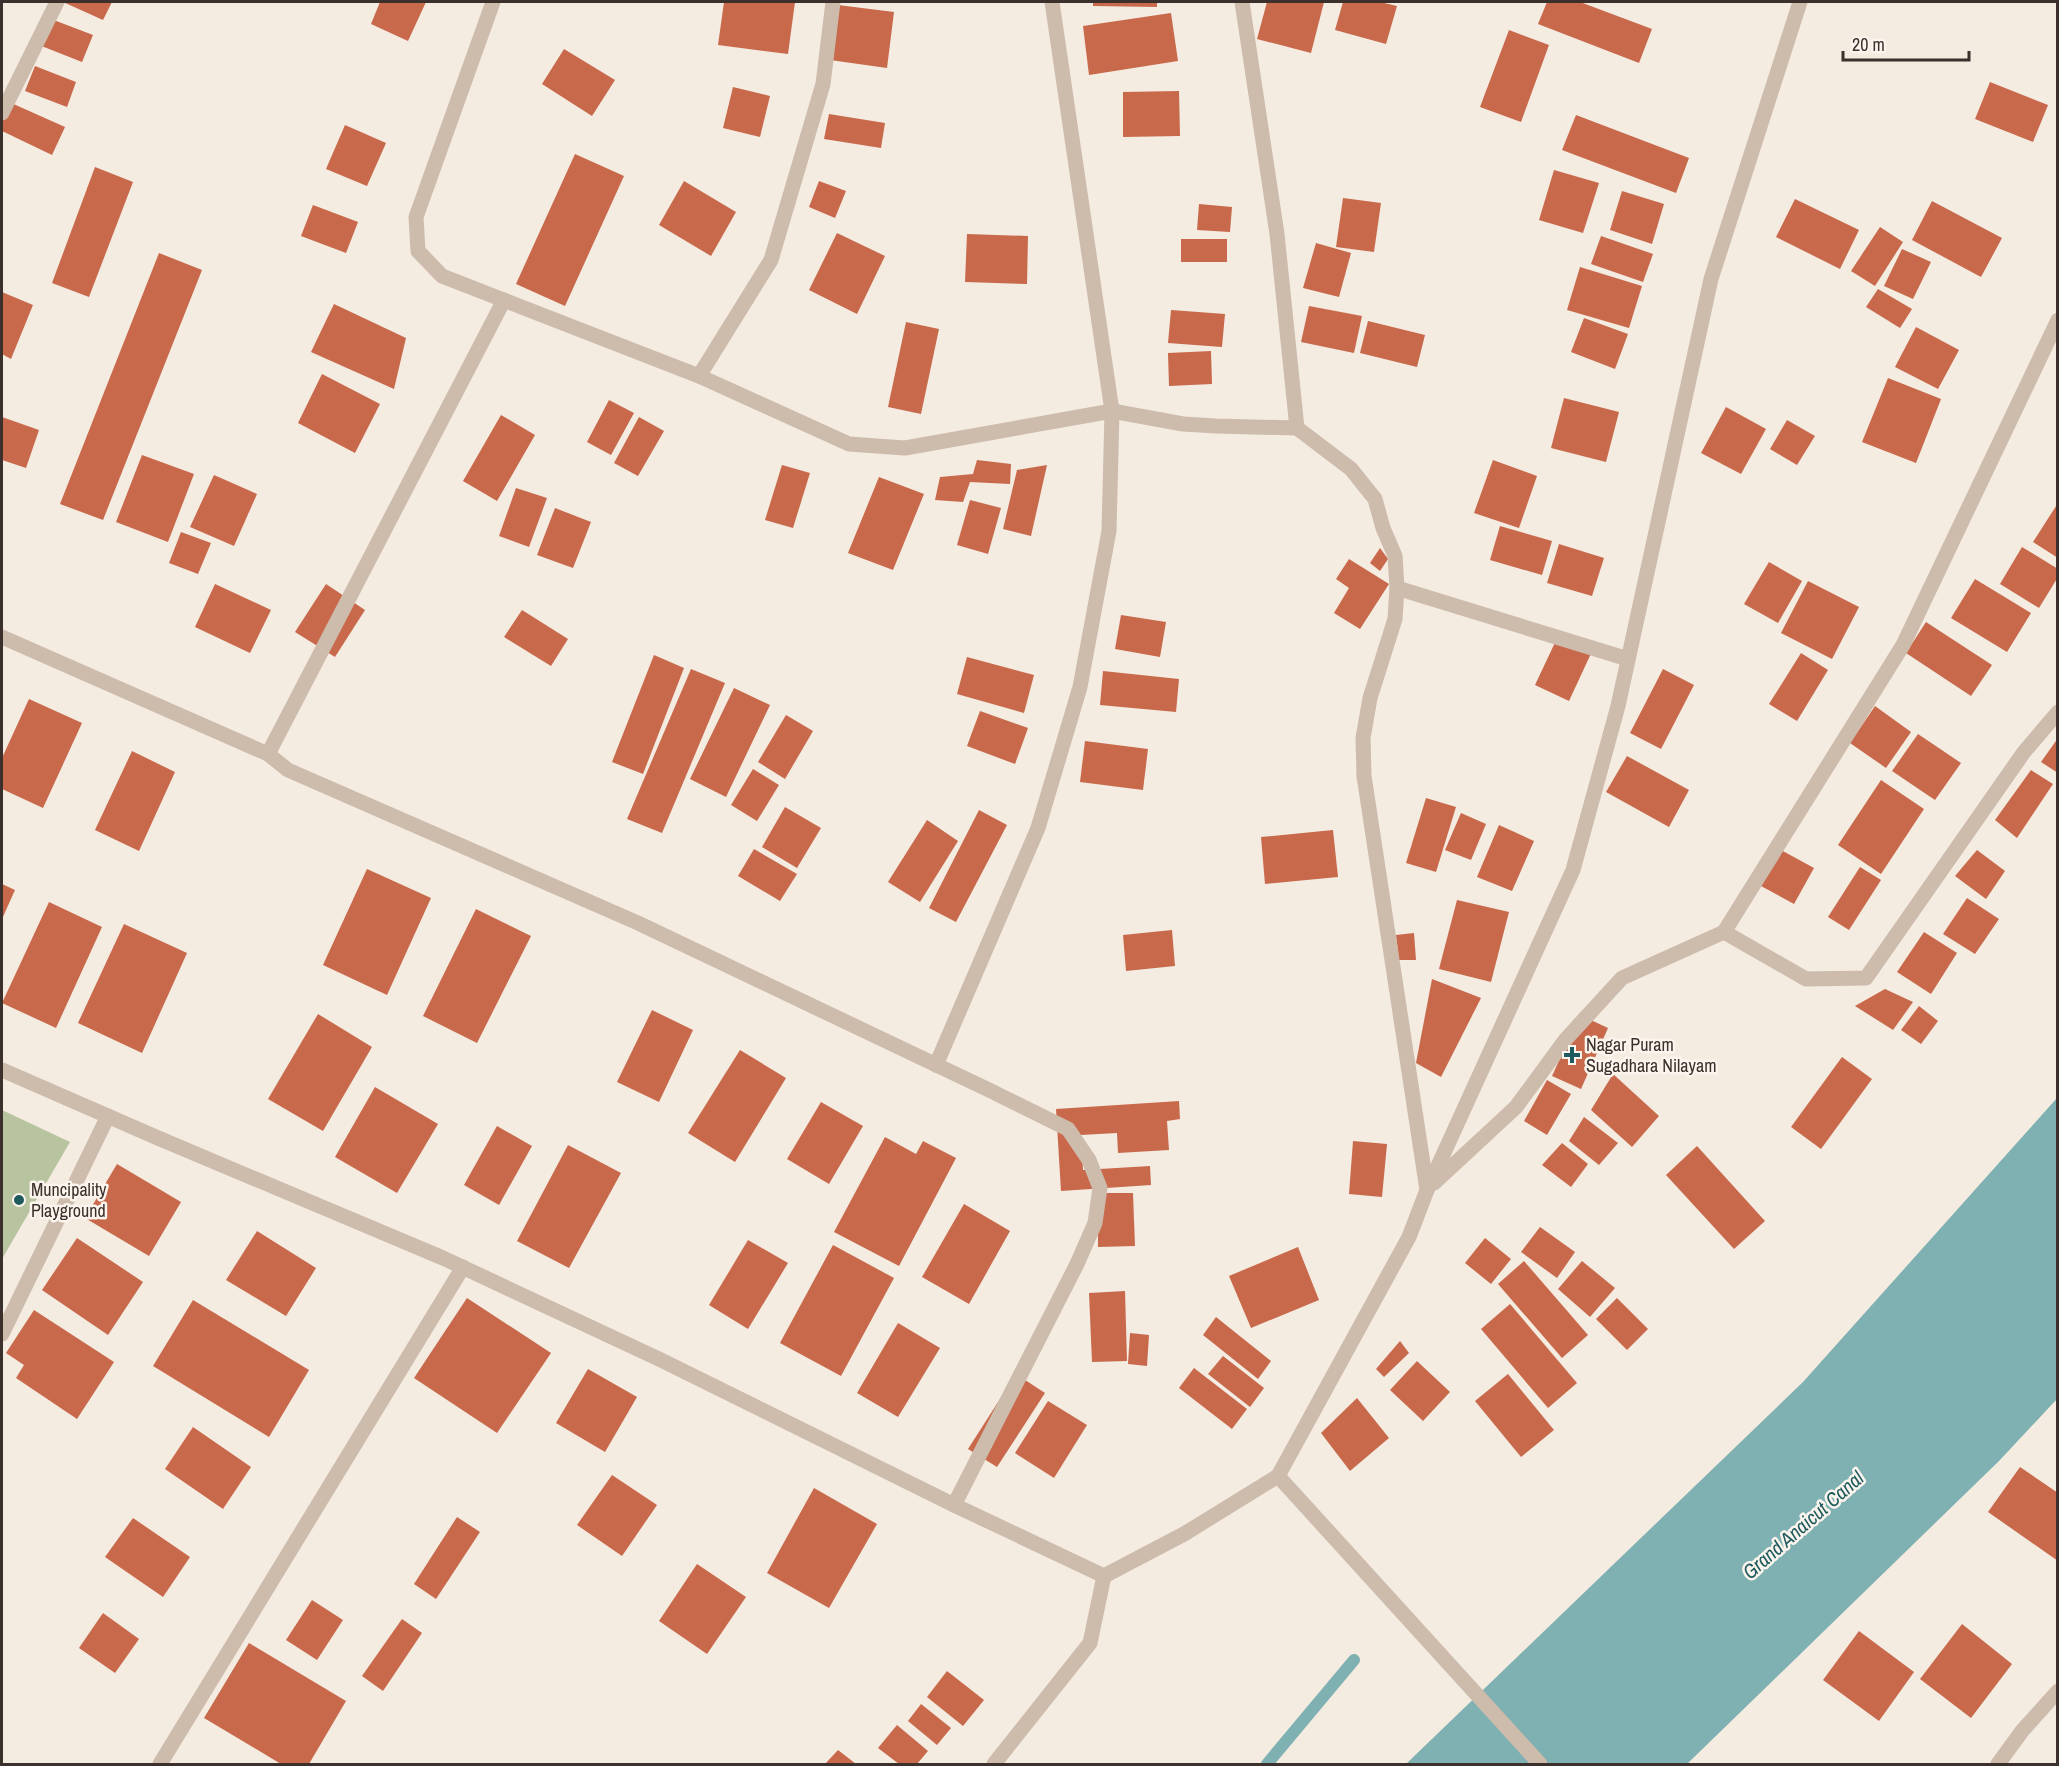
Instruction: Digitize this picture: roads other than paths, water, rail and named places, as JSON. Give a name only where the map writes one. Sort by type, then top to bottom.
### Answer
[{"type":"street","points":[[2,112],[57,2]]},
{"type":"street","points":[[493,2],[416,217],[418,251],[442,276],[699,376],[849,444],[905,448],[1112,411],[1183,424],[1297,428],[1352,469],[1376,499],[1383,528],[1395,556],[1397,588],[1395,619],[1370,698],[1363,738],[1364,776],[1427,1190]]},
{"type":"street","points":[[699,376],[771,260],[823,84],[833,2]]},
{"type":"street","points":[[936,1065],[1038,828],[1080,687],[1109,531],[1112,411],[1052,2]]},
{"type":"street","points":[[1242,2],[1277,234],[1297,428]]},
{"type":"street","points":[[1104,1576],[1184,1534],[1278,1476],[1409,1237],[1427,1190],[1573,870],[1629,659],[1711,279],[1800,2]]},
{"type":"street","points":[[268,754],[504,300]]},
{"type":"street","points":[[1427,1190],[1516,1107],[1566,1039],[1622,978],[1724,932],[1903,645],[2058,320]]},
{"type":"street","points":[[1397,588],[1629,659]]},
{"type":"street","points":[[2,637],[268,754],[288,770],[638,923],[1068,1130],[1089,1160],[1100,1188],[1095,1223],[1077,1264],[954,1505]]},
{"type":"street","points":[[1724,932],[1806,979],[1866,978],[2024,752],[2058,712]]},
{"type":"street","points":[[2,1070],[463,1267],[662,1360],[954,1505],[1104,1576]]},
{"type":"street","points":[[2,1334],[108,1116]]},
{"type":"street","points":[[160,1764],[463,1267]]},
{"type":"street","points":[[1278,1476],[1540,1764]]},
{"type":"street","points":[[994,1764],[1090,1643],[1104,1576]]},
{"type":"street","points":[[1998,1764],[2022,1731],[2058,1691]]},
{"type":"water","name":"Grand Anaicut Canal","points":[[2057,1098],[2057,1399],[1999,1461],[1687,1764],[1406,1764],[1803,1382]]},
{"type":"waterway","points":[[1267,1764],[1354,1660]]},
{"type":"place","name":"Nagar Puram Sugadhara Nilayam","points":[[1572,1055]]},
{"type":"place","name":"Muncipality Playground","points":[[19,1200]]}]
